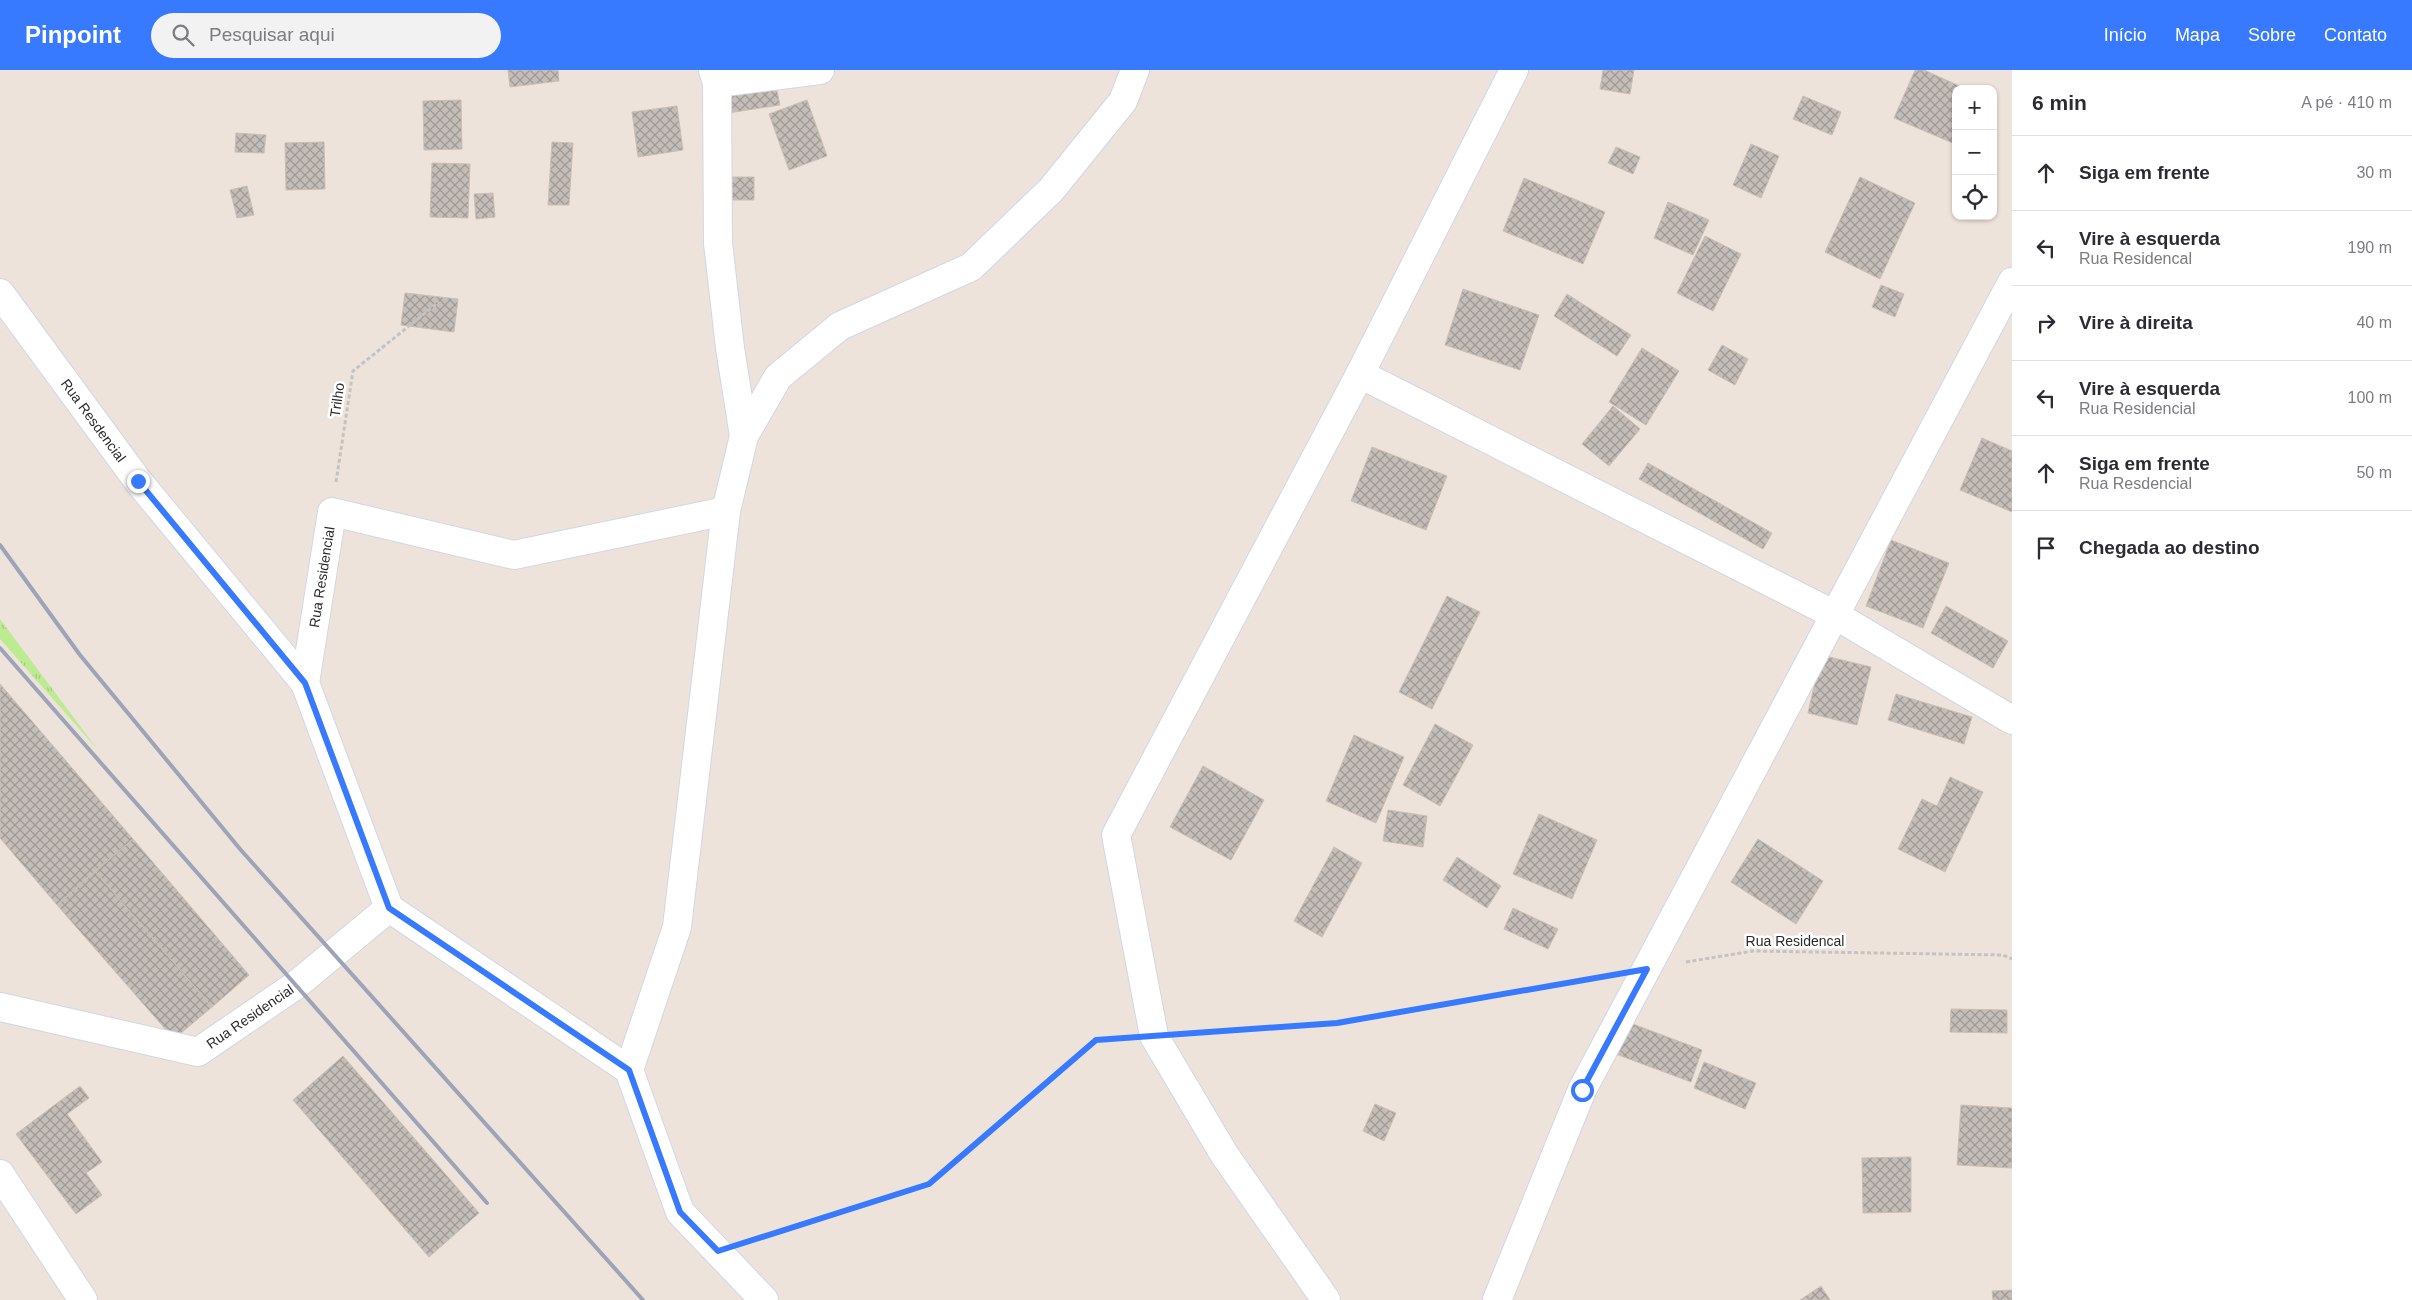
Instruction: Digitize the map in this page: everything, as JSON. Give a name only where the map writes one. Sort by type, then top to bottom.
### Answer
[{"type":"street","points":[[744,436],[730,348],[718,244],[715,76],[820,70]]},
{"type":"street","points":[[629,1070],[676,927],[726,511],[744,436],[778,377],[840,326],[971,267],[1051,190],[1123,101],[1135,70]]},
{"type":"street","points":[[1326,1300],[1224,1154],[1154,1036],[1116,836],[1360,374],[1514,70]]},
{"type":"street","points":[[1497,1300],[1582,1090],[2012,282]]},
{"type":"street","name":"Rua Resdencial","points":[[0,293],[138,481],[305,683]]},
{"type":"street","points":[[1360,374],[1835,616],[2012,720]]},
{"type":"street","name":"Rua Residencial","points":[[0,1007],[198,1052],[296,985],[389,908],[305,683],[332,512],[514,555],[726,511]]},
{"type":"street","points":[[389,908],[629,1070],[680,1212],[764,1300]]},
{"type":"street","points":[[0,1174],[83,1300]]},
{"type":"path","name":"Trilho","points":[[332,512],[353,371],[439,302]]},
{"type":"path","name":"Rua Residencal","points":[[718,1251],[929,1184],[1096,1040],[1337,1023],[1753,951],[2003,955],[2012,959]]},
{"type":"green space","points":[[0,619],[98,750],[0,639]]},
{"type":"building","points":[[508,70],[558,70],[559,81],[510,87]]},
{"type":"building","points":[[1603,70],[1634,70],[1630,94],[1600,89]]},
{"type":"building","points":[[1915,70],[1924,70],[1957,85],[1952,85],[1952,143],[1894,118]]},
{"type":"building","points":[[776,86],[780,105],[722,114],[719,95]]},
{"type":"building","points":[[1803,96],[1841,112],[1832,135],[1793,119]]},
{"type":"building","points":[[461,100],[462,149],[424,150],[423,101]]},
{"type":"building","points":[[807,100],[827,156],[789,170],[769,114]]},
{"type":"building","points":[[677,106],[683,150],[638,157],[632,112]]},
{"type":"building","points":[[236,133],[266,135],[264,153],[235,152]]},
{"type":"building","points":[[324,142],[325,189],[286,190],[285,143]]},
{"type":"building","points":[[552,142],[573,143],[569,205],[548,205]]},
{"type":"building","points":[[1751,144],[1779,156],[1761,198],[1733,185]]},
{"type":"building","points":[[1616,147],[1640,157],[1633,174],[1608,163]]},
{"type":"building","points":[[432,163],[470,164],[468,218],[430,217]]},
{"type":"building","points":[[722,177],[754,177],[754,200],[723,200]]},
{"type":"building","points":[[1860,177],[1915,203],[1880,279],[1825,252]]},
{"type":"building","points":[[1524,178],[1605,212],[1583,264],[1503,231]]},
{"type":"building","points":[[247,186],[254,215],[237,218],[230,190]]},
{"type":"building","points":[[493,193],[495,217],[476,219],[474,194]]},
{"type":"building","points":[[1668,202],[1709,220],[1693,255],[1654,238]]},
{"type":"building","points":[[1705,236],[1741,254],[1713,311],[1677,293]]},
{"type":"building","points":[[1881,285],[1904,294],[1895,317],[1872,307]]},
{"type":"building","points":[[1463,289],[1539,315],[1520,370],[1445,345]]},
{"type":"building","points":[[405,293],[458,299],[454,332],[401,325]]},
{"type":"building","points":[[1567,294],[1631,335],[1617,356],[1554,316]]},
{"type":"building","points":[[1722,345],[1748,359],[1735,385],[1708,370]]},
{"type":"building","points":[[1642,348],[1679,371],[1646,425],[1609,402]]},
{"type":"building","points":[[1613,406],[1640,429],[1609,466],[1582,444]]},
{"type":"building","points":[[1982,438],[2012,451],[2012,512],[1960,490]]},
{"type":"building","points":[[1372,447],[1447,476],[1426,530],[1351,501]]},
{"type":"building","points":[[1648,463],[1772,533],[1763,549],[1639,479]]},
{"type":"building","points":[[1891,540],[1949,563],[1923,628],[1866,606]]},
{"type":"building","points":[[1447,596],[1480,612],[1432,709],[1399,692]]},
{"type":"building","points":[[1946,606],[2008,641],[1993,668],[1931,633]]},
{"type":"building","points":[[1821,655],[1871,667],[1857,725],[1808,713]]},
{"type":"building","points":[[0,684],[133,839],[57,905],[0,838]]},
{"type":"building","points":[[1896,694],[1972,717],[1964,744],[1888,720]]},
{"type":"building","points":[[1435,724],[1473,745],[1440,806],[1403,785]]},
{"type":"building","points":[[1354,735],[1404,757],[1376,823],[1326,801]]},
{"type":"building","points":[[1203,766],[1264,800],[1231,860],[1170,827]]},
{"type":"building","points":[[1950,777],[1983,792],[1945,872],[1898,849],[1922,799],[1937,806]]},
{"type":"building","points":[[1388,810],[1427,816],[1423,847],[1383,841]]},
{"type":"building","points":[[1539,814],[1597,840],[1572,899],[1513,874]]},
{"type":"building","points":[[133,839],[249,975],[212,1007],[95,871]]},
{"type":"building","points":[[1758,839],[1823,881],[1796,924],[1731,882]]},
{"type":"building","points":[[1334,847],[1362,863],[1322,937],[1294,921]]},
{"type":"building","points":[[1457,857],[1501,886],[1487,908],[1443,880]]},
{"type":"building","points":[[95,871],[212,1007],[174,1039],[57,905]]},
{"type":"building","points":[[1513,908],[1558,929],[1548,949],[1504,929]]},
{"type":"building","points":[[1951,1009],[2007,1010],[2007,1033],[1950,1032]]},
{"type":"building","points":[[1625,1021],[1702,1050],[1691,1082],[1613,1053]]},
{"type":"building","points":[[343,1056],[479,1213],[429,1257],[293,1100]]},
{"type":"building","points":[[1704,1062],[1756,1083],[1745,1109],[1694,1088]]},
{"type":"building","points":[[80,1086],[89,1098],[67,1114],[102,1162],[86,1173],[102,1195],[76,1214],[16,1134]]},
{"type":"building","points":[[1375,1104],[1396,1113],[1384,1141],[1363,1131]]},
{"type":"building","points":[[1961,1105],[2012,1108],[2012,1168],[1957,1165]]},
{"type":"building","points":[[1911,1157],[1911,1212],[1863,1213],[1862,1158]]},
{"type":"building","points":[[1821,1286],[1830,1300],[1800,1300]]},
{"type":"building","points":[[2012,1290],[2012,1300],[1993,1300],[1992,1291]]},
{"type":"railway","points":[[0,545],[80,655],[240,849],[643,1300]]},
{"type":"railway","points":[[0,648],[487,1203]]},
{"type":"route","points":[[138,481],[305,683],[389,908],[629,1070],[680,1212],[718,1251],[929,1184],[1096,1040],[1337,1023],[1647,969],[1582,1090]]}]
